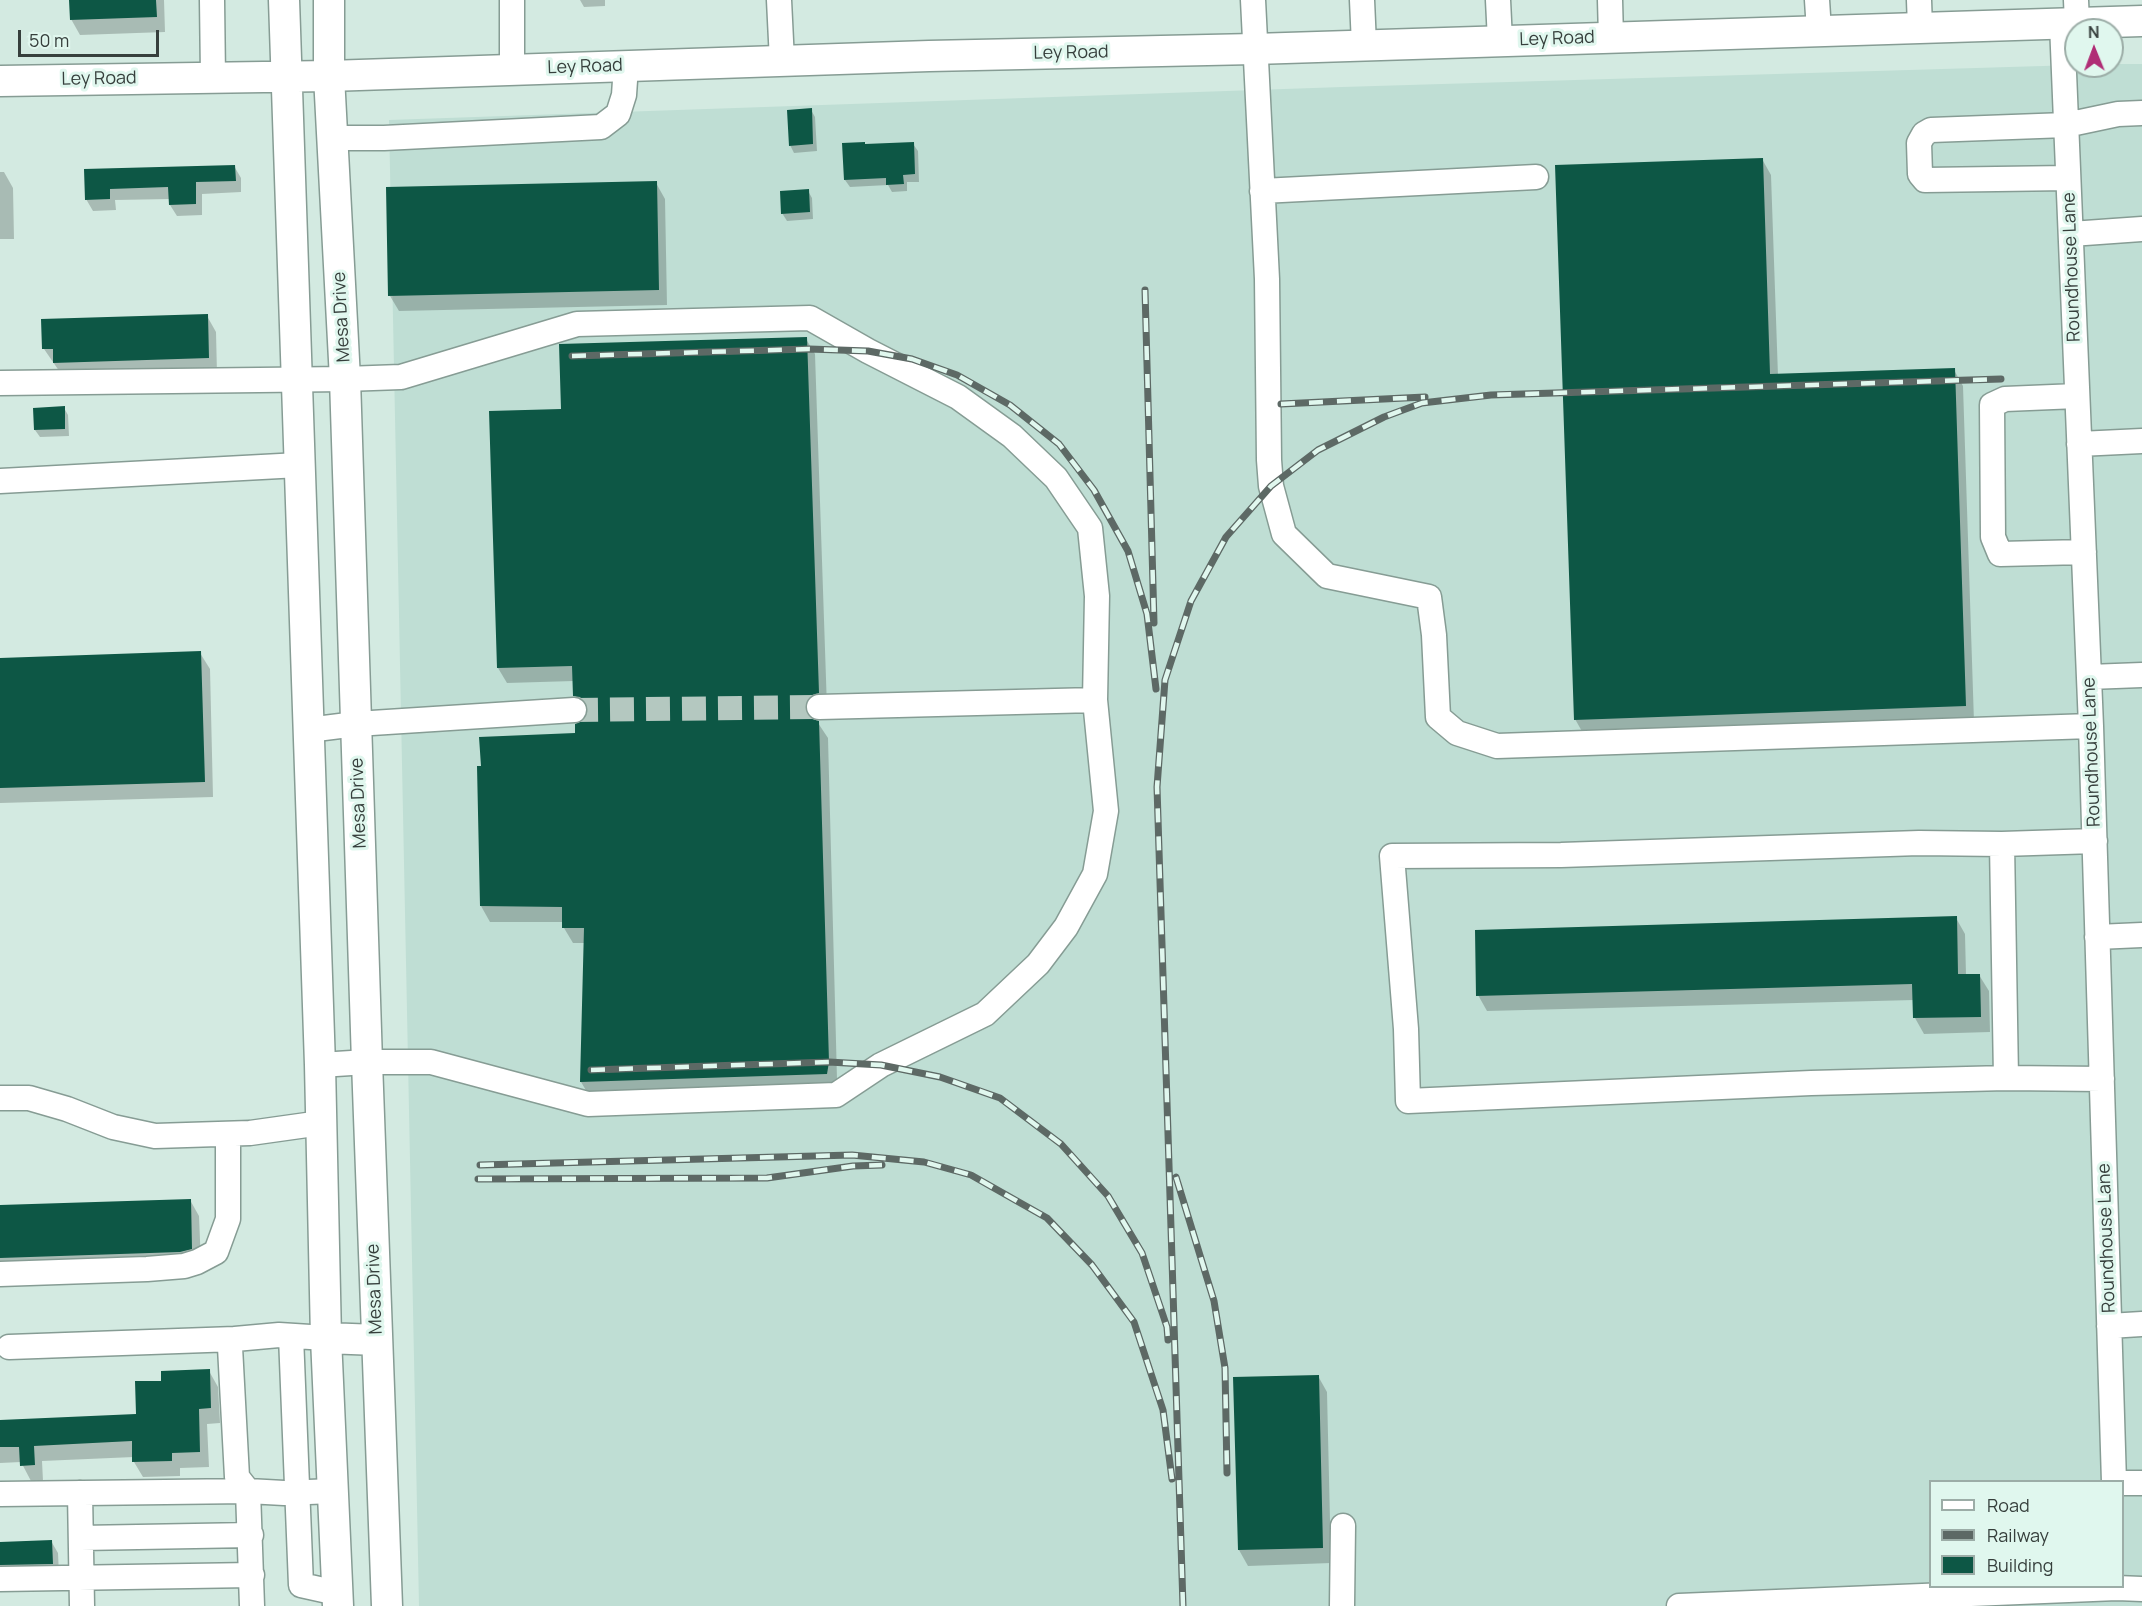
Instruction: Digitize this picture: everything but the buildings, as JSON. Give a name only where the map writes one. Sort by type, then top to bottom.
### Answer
[{"type":"main road","points":[[284,0],[320,1065],[326,1338],[337,1600]]},
{"type":"main road","name":"Mesa Drive","points":[[329,0],[329,76],[345,380],[387,1606]]},
{"type":"main road","name":"Ley Road","points":[[0,81],[329,76],[1819,32],[1919,14],[2072,16],[2142,21]]},
{"type":"main road","points":[[326,1338],[377,1340]]},
{"type":"street","points":[[212,0],[213,77]]},
{"type":"street","points":[[512,0],[512,70]]},
{"type":"street","points":[[779,0],[782,61]]},
{"type":"street","points":[[1253,0],[1267,279],[1269,460],[1272,486],[1284,534],[1327,576],[1429,597],[1434,635],[1438,717],[1457,733],[1497,746],[2091,726]]},
{"type":"street","points":[[1362,0],[1364,45]]},
{"type":"street","points":[[1497,0],[1500,41]]},
{"type":"street","points":[[1610,0],[1611,38]]},
{"type":"street","points":[[1817,0],[1819,32]]},
{"type":"street","name":"Roundhouse Lane","points":[[2072,16],[2066,125],[2091,726],[2114,1480]]},
{"type":"street","points":[[333,138],[601,127],[618,114],[624,95],[626,66]]},
{"type":"street","points":[[2068,178],[1936,182],[1925,180],[1920,174],[1919,143],[1924,134],[1930,130],[2066,125],[2118,114],[2142,113]]},
{"type":"street","points":[[1262,191],[1536,177]]},
{"type":"street","points":[[2072,234],[2142,229]]},
{"type":"street","points":[[0,384],[345,380],[401,377],[577,324],[810,318],[868,351],[958,397],[1012,436],[1056,478],[1090,528],[1097,596],[1095,700],[1106,811],[1095,874],[1066,927],[1038,964],[985,1014],[881,1065],[837,1095],[588,1104],[431,1062],[320,1065]]},
{"type":"street","points":[[2077,396],[2004,399],[1992,405],[1993,537],[2000,554],[2084,552]]},
{"type":"street","points":[[2079,444],[2142,441]]},
{"type":"street","points":[[0,481],[299,465]]},
{"type":"street","points":[[2089,677],[2142,675]]},
{"type":"street","points":[[819,707],[1095,700]]},
{"type":"street","points":[[308,730],[356,724],[574,710]]},
{"type":"street","points":[[2095,841],[2002,844],[1926,843],[1561,855],[1392,856],[1406,1029],[1408,1101],[1811,1083],[2006,1078],[2102,1079]]},
{"type":"street","points":[[2002,844],[2006,1078]]},
{"type":"street","points":[[2097,937],[2142,935]]},
{"type":"street","points":[[0,1098],[29,1098],[67,1109],[113,1127],[155,1136],[250,1133],[321,1123]]},
{"type":"street","points":[[0,1274],[184,1266],[216,1252],[228,1219],[228,1134]]},
{"type":"street","points":[[2109,1326],[2142,1324]]},
{"type":"street","points":[[9,1347],[235,1339],[279,1335],[326,1338]]},
{"type":"street","points":[[291,1336],[301,1586],[337,1600]]},
{"type":"street","points":[[235,1339],[230,1347],[237,1477],[248,1491],[252,1606]]},
{"type":"street","points":[[2124,1483],[2142,1483]]},
{"type":"street","points":[[0,1494],[333,1491]]},
{"type":"street","points":[[80,1493],[82,1606]]},
{"type":"street","points":[[1342,1606],[1343,1526]]},
{"type":"street","points":[[81,1538],[251,1534]]},
{"type":"street","points":[[0,1579],[252,1575]]},
{"type":"street","points":[[1679,1606],[1937,1601],[2104,1588]]},
{"type":"street","points":[[2124,1588],[2142,1589]]},
{"type":"shaded area","points":[[2124,64],[2142,64],[2142,1606],[419,1606],[389,120],[1342,87],[2064,65],[2064,78],[2124,78]]},
{"type":"tunnel","points":[[574,710],[819,707]]},
{"type":"railway","points":[[1145,290],[1154,623]]},
{"type":"railway","points":[[572,356],[809,349],[868,351],[912,359],[957,375],[1010,405],[1059,444],[1094,490],[1128,551],[1147,614],[1156,689]]},
{"type":"railway","points":[[1183,1606],[1157,787],[1165,680],[1191,601],[1226,537],[1271,486],[1318,450],[1384,417],[1422,403],[1491,395],[2001,379]]},
{"type":"railway","points":[[1281,404],[1425,397]]},
{"type":"railway","points":[[591,1070],[829,1062],[881,1065],[940,1077],[1000,1098],[1061,1144],[1108,1196],[1142,1253],[1167,1327],[1168,1340]]},
{"type":"railway","points":[[480,1165],[852,1155],[924,1162],[971,1175],[1047,1218],[1092,1265],[1134,1322],[1163,1410],[1172,1479]]},
{"type":"railway","points":[[478,1179],[767,1178],[853,1166],[882,1165]]},
{"type":"railway","points":[[1176,1177],[1214,1301],[1225,1368],[1227,1473]]}]
